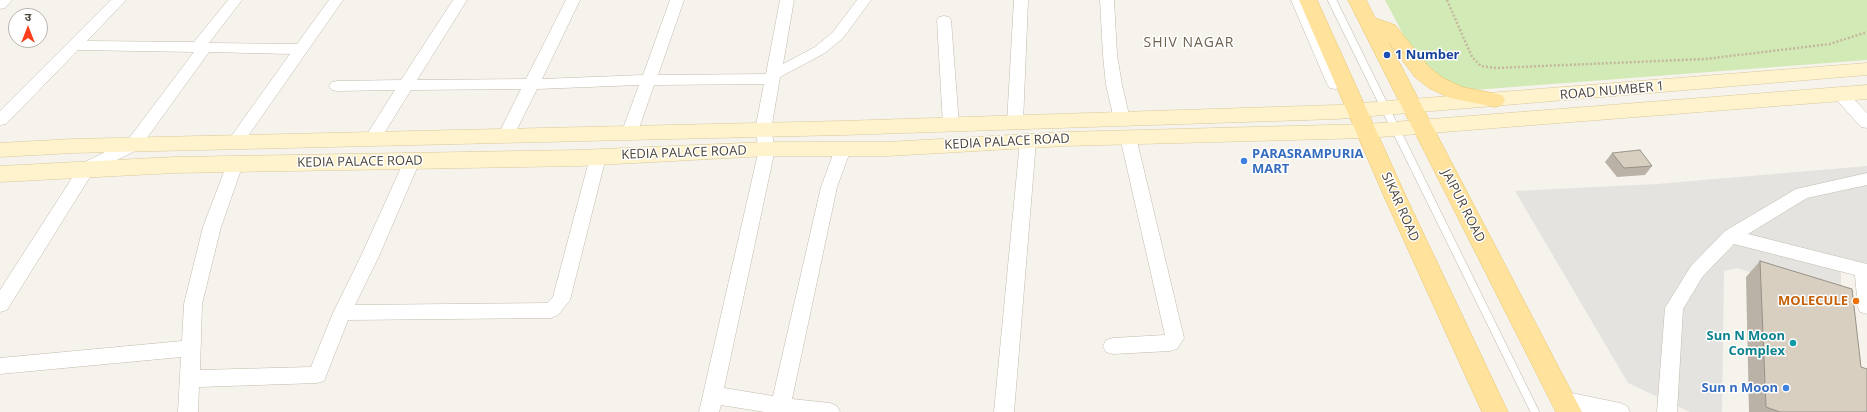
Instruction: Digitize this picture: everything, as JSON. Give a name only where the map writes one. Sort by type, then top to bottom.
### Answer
[{"type":"main road","name":"SIKAR ROAD","points":[[1308,0],[1353,111],[1367,131],[1397,201],[1496,412]]},
{"type":"main road","name":"JAIPUR ROAD","points":[[1357,0],[1565,406]]},
{"type":"main road","points":[[1368,22],[1388,29],[1422,72],[1436,83],[1457,93],[1495,100]]},
{"type":"street","points":[[0,5],[5,0]]},
{"type":"street","points":[[0,120],[119,0]]},
{"type":"street","points":[[0,305],[87,168],[133,145],[235,0]]},
{"type":"street","points":[[235,142],[336,0]]},
{"type":"street","points":[[372,139],[460,0]]},
{"type":"street","points":[[506,135],[573,0]]},
{"type":"street","points":[[629,134],[677,0]]},
{"type":"street","points":[[787,0],[773,77],[765,140],[711,404],[781,406],[830,412]]},
{"type":"street","points":[[337,86],[531,84],[773,77],[820,50],[838,35],[864,0]]},
{"type":"street","points":[[1015,123],[1021,0]]},
{"type":"street","points":[[1107,0],[1110,55],[1114,85],[1175,338],[1170,343],[1113,346]]},
{"type":"street","points":[[1298,0],[1353,111]]},
{"type":"street","points":[[944,20],[951,125]]},
{"type":"street","points":[[75,45],[301,49]]},
{"type":"street","name":"ROAD NUMBER 1","points":[[1353,111],[1867,70]]},
{"type":"street","name":"ROAD NUMBER 1","points":[[1367,131],[1422,128],[1867,92]]},
{"type":"street","points":[[1840,94],[1867,124]]},
{"type":"street","name":"KEDIA PALACE ROAD","points":[[0,150],[506,135],[629,134],[765,140],[843,149],[888,149],[1028,141],[1125,128],[1261,115],[1353,111]]},
{"type":"street","name":"KEDIA PALACE ROAD","points":[[0,174],[87,168],[174,165],[598,157],[765,140],[951,125],[1015,123],[1125,128],[1367,131]]},
{"type":"street","points":[[1004,412],[1028,141]]},
{"type":"street","points":[[781,406],[829,188],[843,149]]},
{"type":"street","points":[[342,313],[551,310],[561,300],[598,157]]},
{"type":"street","points":[[189,379],[317,375],[342,313],[370,256],[412,161]]},
{"type":"street","points":[[188,412],[193,304],[212,227],[235,164]]},
{"type":"street","points":[[1667,412],[1674,308],[1697,271],[1731,236],[1802,193],[1867,179]]},
{"type":"street","points":[[1731,236],[1865,270],[1867,307]]},
{"type":"street","points":[[0,366],[191,348]]},
{"type":"street","points":[[1565,406],[1620,412]]},
{"type":"lane","points":[[1332,0],[1397,129],[1535,412]]},
{"type":"path","points":[[1446,0],[1472,57],[1481,66],[1496,68],[1705,59],[1830,44],[1867,32]]},
{"type":"green space","points":[[1385,0],[1867,0],[1867,60],[1460,91],[1444,85],[1414,55]]},
{"type":"shaded area","points":[[1867,166],[1867,264],[1841,257],[1841,300],[1737,268],[1724,271],[1722,412],[1690,412],[1628,383],[1515,191],[1657,184]]},
{"type":"building","points":[[1640,150],[1652,166],[1624,168],[1612,153]]},
{"type":"building","name":"Sun N Moon Complex","points":[[1760,261],[1852,289],[1861,367],[1867,369],[1867,412],[1780,412],[1766,407]]},
{"type":"place","name":"1 Number","points":[[1387,55]]},
{"type":"place","name":"PARASRAMPURIA MART","points":[[1244,161]]},
{"type":"place","name":"MOLECULE","points":[[1856,301]]},
{"type":"place","name":"Sun N Moon Complex","points":[[1793,343]]},
{"type":"place","name":"Sun n Moon","points":[[1786,388]]},
{"type":"district","name":"SHIV NAGAR","points":[[1189,43]]}]
